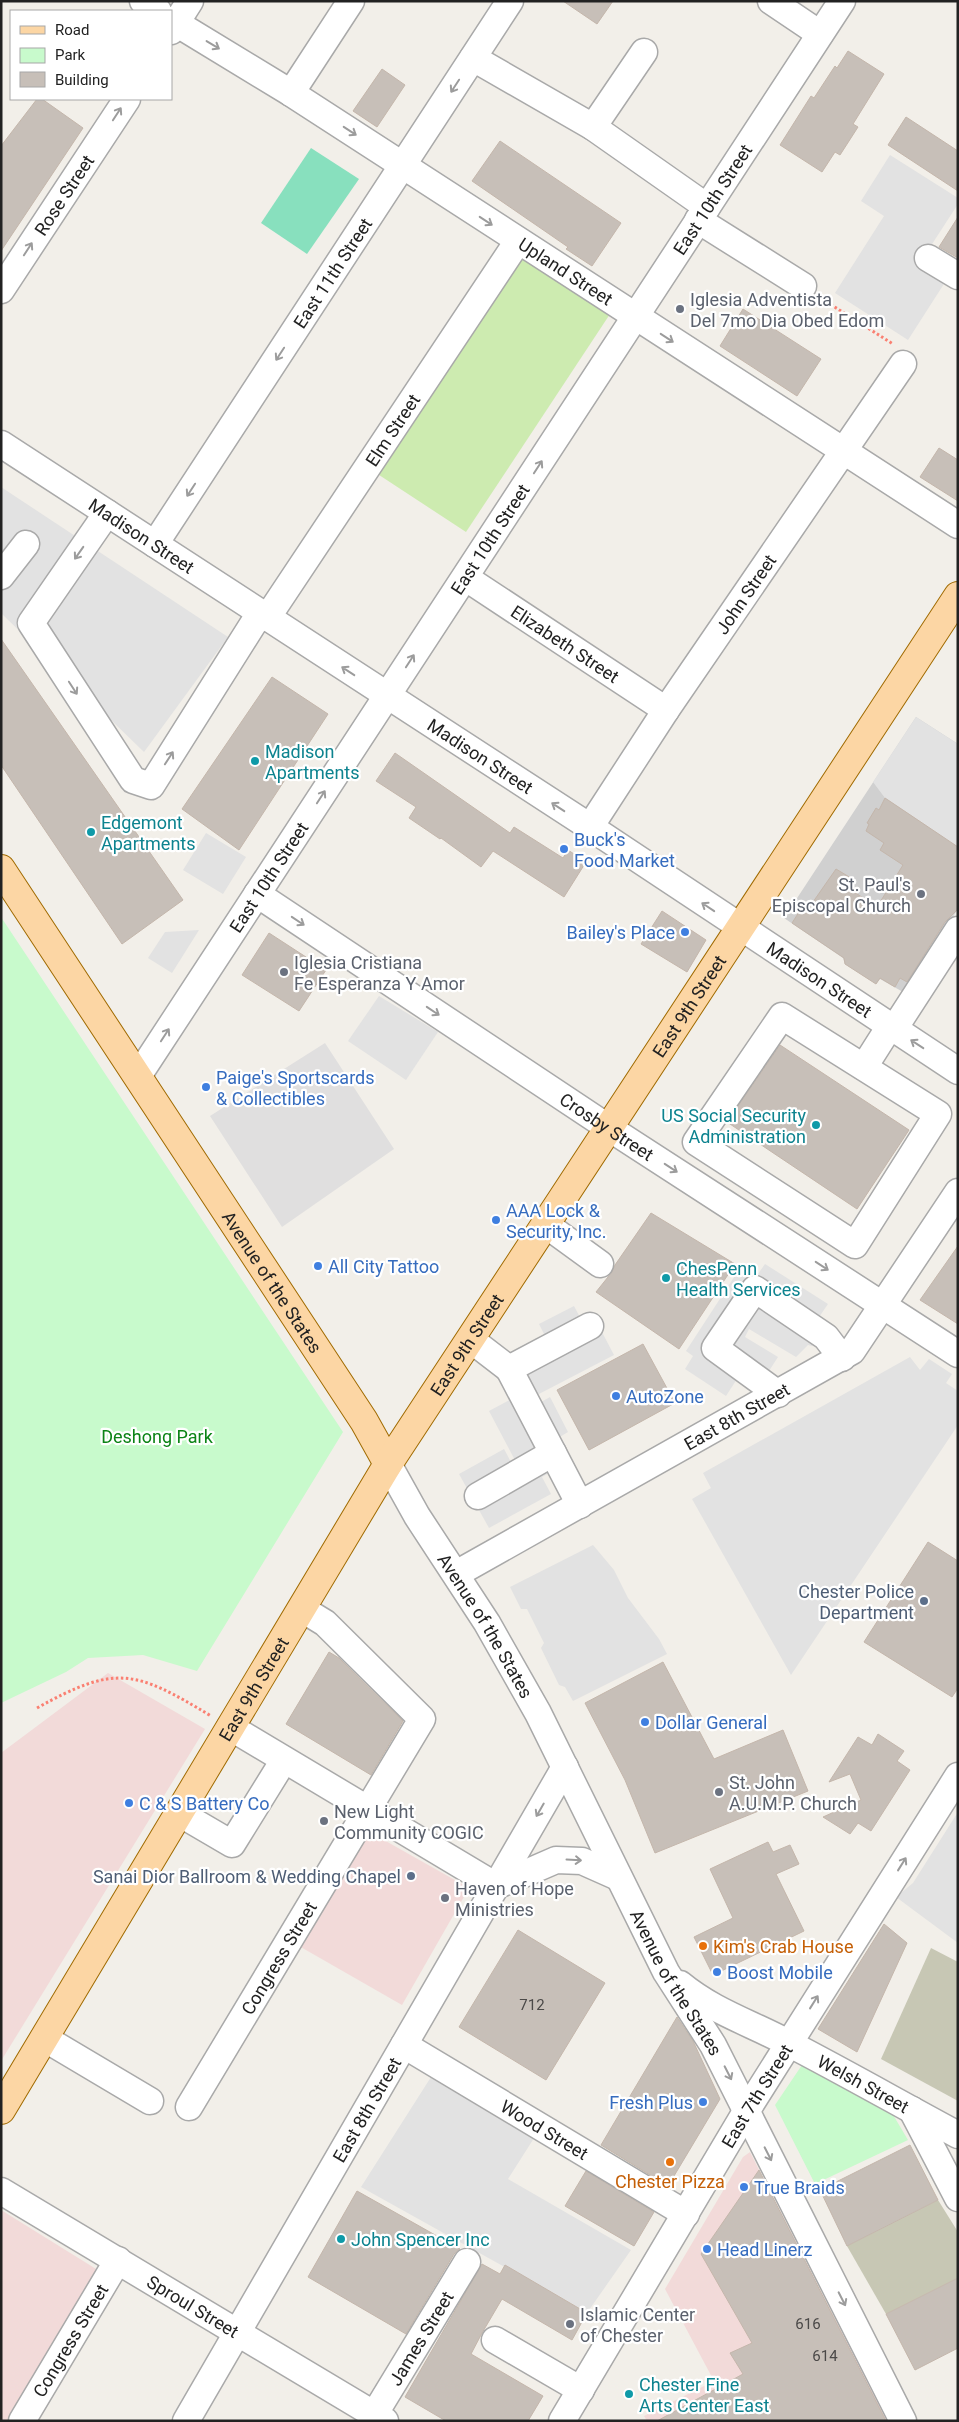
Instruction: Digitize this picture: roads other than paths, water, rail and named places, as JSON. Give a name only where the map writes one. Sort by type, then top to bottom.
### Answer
[{"type":"main road","name":"East 9th Street","points":[[1,2110],[388,1464],[958,596]]},
{"type":"main road","name":"Avenue of the States","points":[[1,869],[364,1421],[388,1464]]},
{"type":"street","name":"Upland Street","points":[[143,1],[155,10]]},
{"type":"street","points":[[172,18],[190,1]]},
{"type":"street","points":[[291,93],[351,1]]},
{"type":"street","name":"East 11th Street","points":[[155,544],[510,1]]},
{"type":"street","points":[[771,1],[820,34]]},
{"type":"street","name":"East 10th Street","points":[[138,1076],[466,578],[702,213],[842,1]]},
{"type":"street","name":"Upland Street","points":[[172,23],[291,93],[635,318],[958,525]]},
{"type":"street","points":[[593,127],[644,52]]},
{"type":"street","points":[[473,58],[593,127],[702,213],[803,286]]},
{"type":"street","name":"Rose Street","points":[[1,290],[126,100]]},
{"type":"street","name":"Elm Street","points":[[107,513],[31,623],[133,780],[151,786],[518,242]]},
{"type":"street","points":[[928,258],[958,276]]},
{"type":"street","name":"John Street","points":[[590,827],[666,710],[903,364]]},
{"type":"street","name":"Madison Street","points":[[1,444],[590,827],[740,928],[958,1070]]},
{"type":"street","points":[[1,576],[26,544]]},
{"type":"street","name":"Elizabeth Street","points":[[466,578],[666,710]]},
{"type":"street","name":"Crosby Street","points":[[258,894],[609,1128],[958,1354]]},
{"type":"street","points":[[864,1067],[958,930]]},
{"type":"street","points":[[782,1016],[864,1067],[938,1114],[855,1246],[696,1142],[782,1016]]},
{"type":"street","points":[[751,1220],[770,1190]]},
{"type":"street","name":"East 8th Street","points":[[456,1574],[842,1358],[859,1343],[958,1192]]},
{"type":"street","points":[[546,1224],[600,1264]]},
{"type":"street","points":[[778,1394],[715,1348],[755,1289],[826,1337],[842,1358]]},
{"type":"street","points":[[509,1369],[590,1326]]},
{"type":"street","points":[[470,1339],[509,1369],[580,1505]]},
{"type":"street","points":[[478,1496],[553,1453]]},
{"type":"street","name":"Avenue of the States","points":[[388,1464],[417,1516],[456,1574],[515,1670],[666,1972],[713,2045],[903,2421]]},
{"type":"street","name":"Congress Street","points":[[190,2107],[367,1808],[422,1719],[325,1623],[302,1609]]},
{"type":"street","points":[[230,1727],[496,1886],[556,1860],[582,1860],[618,1877]]},
{"type":"street","points":[[179,1812],[232,1844],[284,1760]]},
{"type":"street","name":"East 8th Street","points":[[186,2421],[565,1768]]},
{"type":"street","name":"East 7th Street","points":[[562,2421],[788,2043],[958,1776]]},
{"type":"street","name":"Welsh Street","points":[[666,1972],[700,2000],[734,2019],[788,2043],[958,2134]]},
{"type":"street","points":[[44,2038],[150,2101]]},
{"type":"street","name":"Wood Street","points":[[404,2044],[686,2214]]},
{"type":"street","points":[[912,2110],[958,2198]]},
{"type":"street","name":"Sproul Street","points":[[1,2191],[118,2260],[367,2416]]},
{"type":"street","name":"Congress Street","points":[[22,2421],[118,2260]]},
{"type":"street","name":"James Street","points":[[367,2416],[467,2262]]},
{"type":"street","points":[[495,2340],[581,2390]]},
{"type":"place","name":"Iglesia Adventista Del 7mo Dia Obed Edom","points":[[680,309]]},
{"type":"place","name":"Madison Apartments","points":[[255,761]]},
{"type":"place","name":"Edgemont Apartments","points":[[91,832]]},
{"type":"place","name":"Buck's Food Market","points":[[564,849]]},
{"type":"place","name":"St. Paul's Episcopal Church","points":[[921,894]]},
{"type":"place","name":"Bailey's Place","points":[[685,932]]},
{"type":"place","name":"Iglesia Cristiana Fe Esperanza Y Amor","points":[[284,972]]},
{"type":"place","name":"Paige's Sportscards & Collectibles","points":[[206,1087]]},
{"type":"place","name":"US Social Security Administration","points":[[816,1125]]},
{"type":"place","name":"AAA Lock & Security, Inc.","points":[[496,1220]]},
{"type":"place","name":"All City Tattoo","points":[[318,1266]]},
{"type":"place","name":"ChesPenn Health Services","points":[[666,1278]]},
{"type":"place","name":"AutoZone","points":[[616,1396]]},
{"type":"place","name":"Chester Police Department","points":[[924,1601]]},
{"type":"place","name":"Dollar General","points":[[645,1722]]},
{"type":"place","name":"St. John A.U.M.P. Church","points":[[719,1792]]},
{"type":"place","name":"C & S Battery Co","points":[[129,1803]]},
{"type":"place","name":"New Light Community COGIC","points":[[324,1821]]},
{"type":"place","name":"Sanai Dior Ballroom & Wedding Chapel","points":[[411,1876]]},
{"type":"place","name":"Haven of Hope Ministries","points":[[445,1898]]},
{"type":"place","name":"Kim's Crab House","points":[[703,1946]]},
{"type":"place","name":"Boost Mobile","points":[[717,1972]]},
{"type":"place","name":"Fresh Plus","points":[[703,2102]]},
{"type":"place","name":"Chester Pizza","points":[[670,2162]]},
{"type":"place","name":"True Braids","points":[[744,2187]]},
{"type":"place","name":"John Spencer Inc","points":[[341,2239]]},
{"type":"place","name":"Head Linerz","points":[[707,2249]]},
{"type":"place","name":"Islamic Center of Chester","points":[[570,2324]]},
{"type":"place","name":"Chester Fine Arts Center East","points":[[629,2394]]},
{"type":"park label","name":"Deshong Park","points":[[157,1436]]}]
